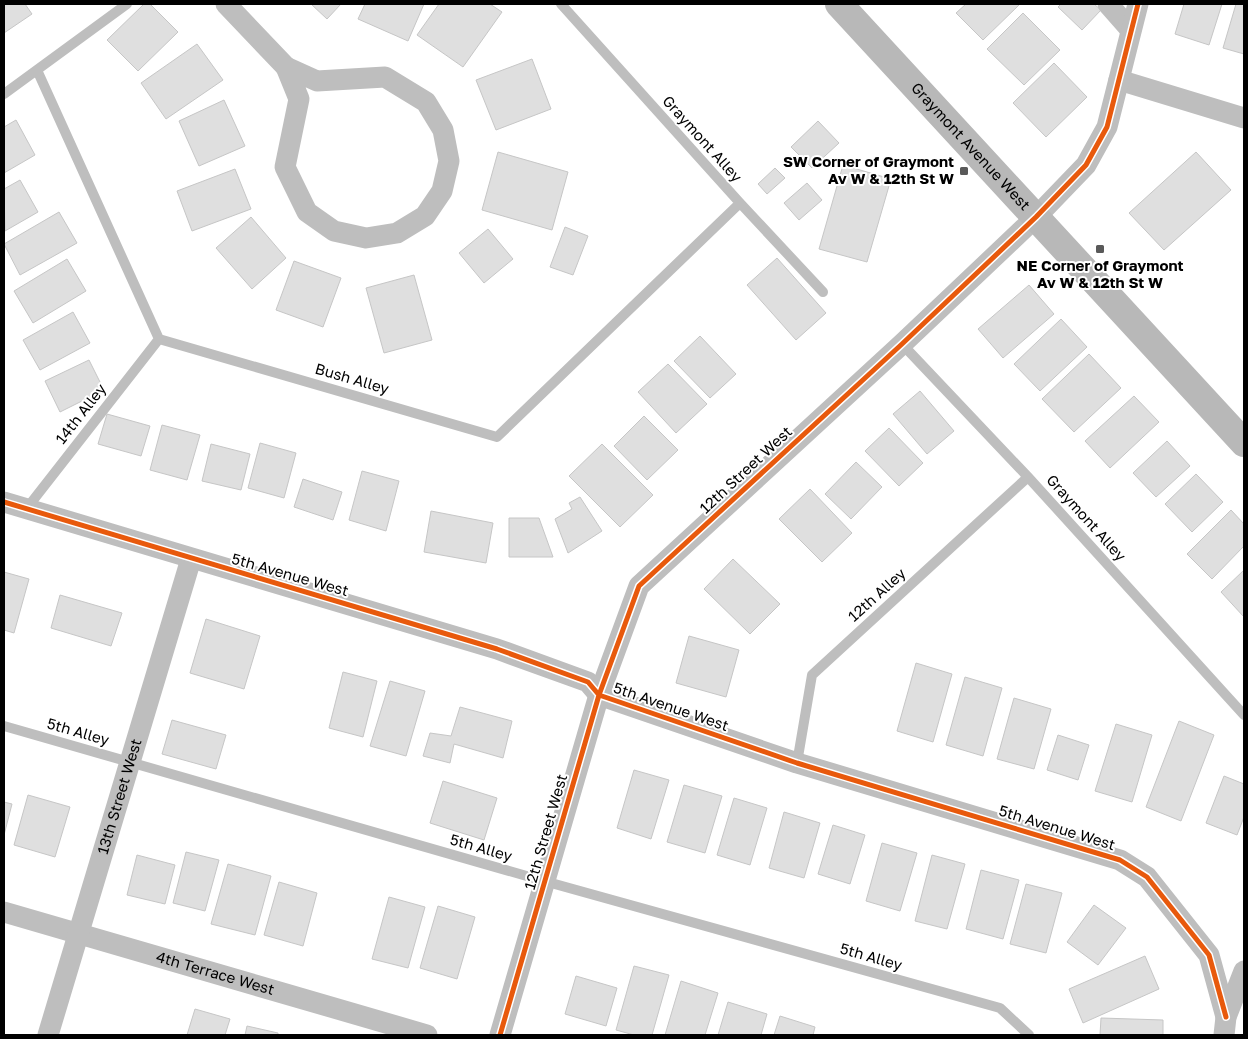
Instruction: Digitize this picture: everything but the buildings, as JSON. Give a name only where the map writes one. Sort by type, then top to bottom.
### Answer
[{"type":"main road","name":"Graymont Avenue West","points":[[839,4],[1244,443]]},
{"type":"street","points":[[226,4],[286,67],[299,99],[285,167],[307,212],[334,231],[366,238],[397,233],[425,216],[442,191],[449,161],[443,130],[426,102],[385,77],[317,81],[286,67]]},
{"type":"street","points":[[1108,4],[1130,29]]},
{"type":"street","name":"12th Street West","points":[[500,1035],[599,695],[639,586],[902,344],[1036,217],[1086,165],[1107,127],[1130,29],[1138,4]]},
{"type":"street","points":[[1119,80],[1244,118]]},
{"type":"street","name":"5th Avenue West","points":[[4,502],[191,560],[497,649],[588,682],[599,695],[797,762],[1120,860],[1147,877],[1209,955],[1225,1026]]},
{"type":"street","name":"13th Street West","points":[[48,1035],[191,560]]},
{"type":"street","name":"4th Terrace West","points":[[4,912],[426,1035]]},
{"type":"street","points":[[1225,1026],[1244,972]]},
{"type":"lane","points":[[4,94],[127,4]]},
{"type":"lane","name":"Graymont Alley","points":[[560,4],[740,204],[823,292]]},
{"type":"lane","points":[[36,70],[159,339]]},
{"type":"lane","name":"Bush Alley","points":[[159,339],[497,436],[740,204]]},
{"type":"lane","name":"14th Alley","points":[[27,508],[159,339]]},
{"type":"lane","name":"Graymont Alley","points":[[902,344],[1028,476],[1244,716]]},
{"type":"lane","name":"12th Alley","points":[[797,762],[812,675],[1028,476]]},
{"type":"lane","name":"5th Alley","points":[[4,726],[544,882],[1000,1008],[1029,1035]]},
{"type":"cycle path","points":[[500,1035],[599,695],[639,586],[902,344],[1036,217],[1086,165],[1107,127],[1138,4]]},
{"type":"cycle path","points":[[4,502],[497,649],[588,682],[599,695],[797,763],[1120,860],[1147,877],[1209,955],[1226,1017]]},
{"type":"place","name":"SW Corner of Graymont Av W & 12th St W","points":[[964,171]]},
{"type":"place","name":"NE Corner of Graymont Av W & 12th St W","points":[[1100,249]]}]
